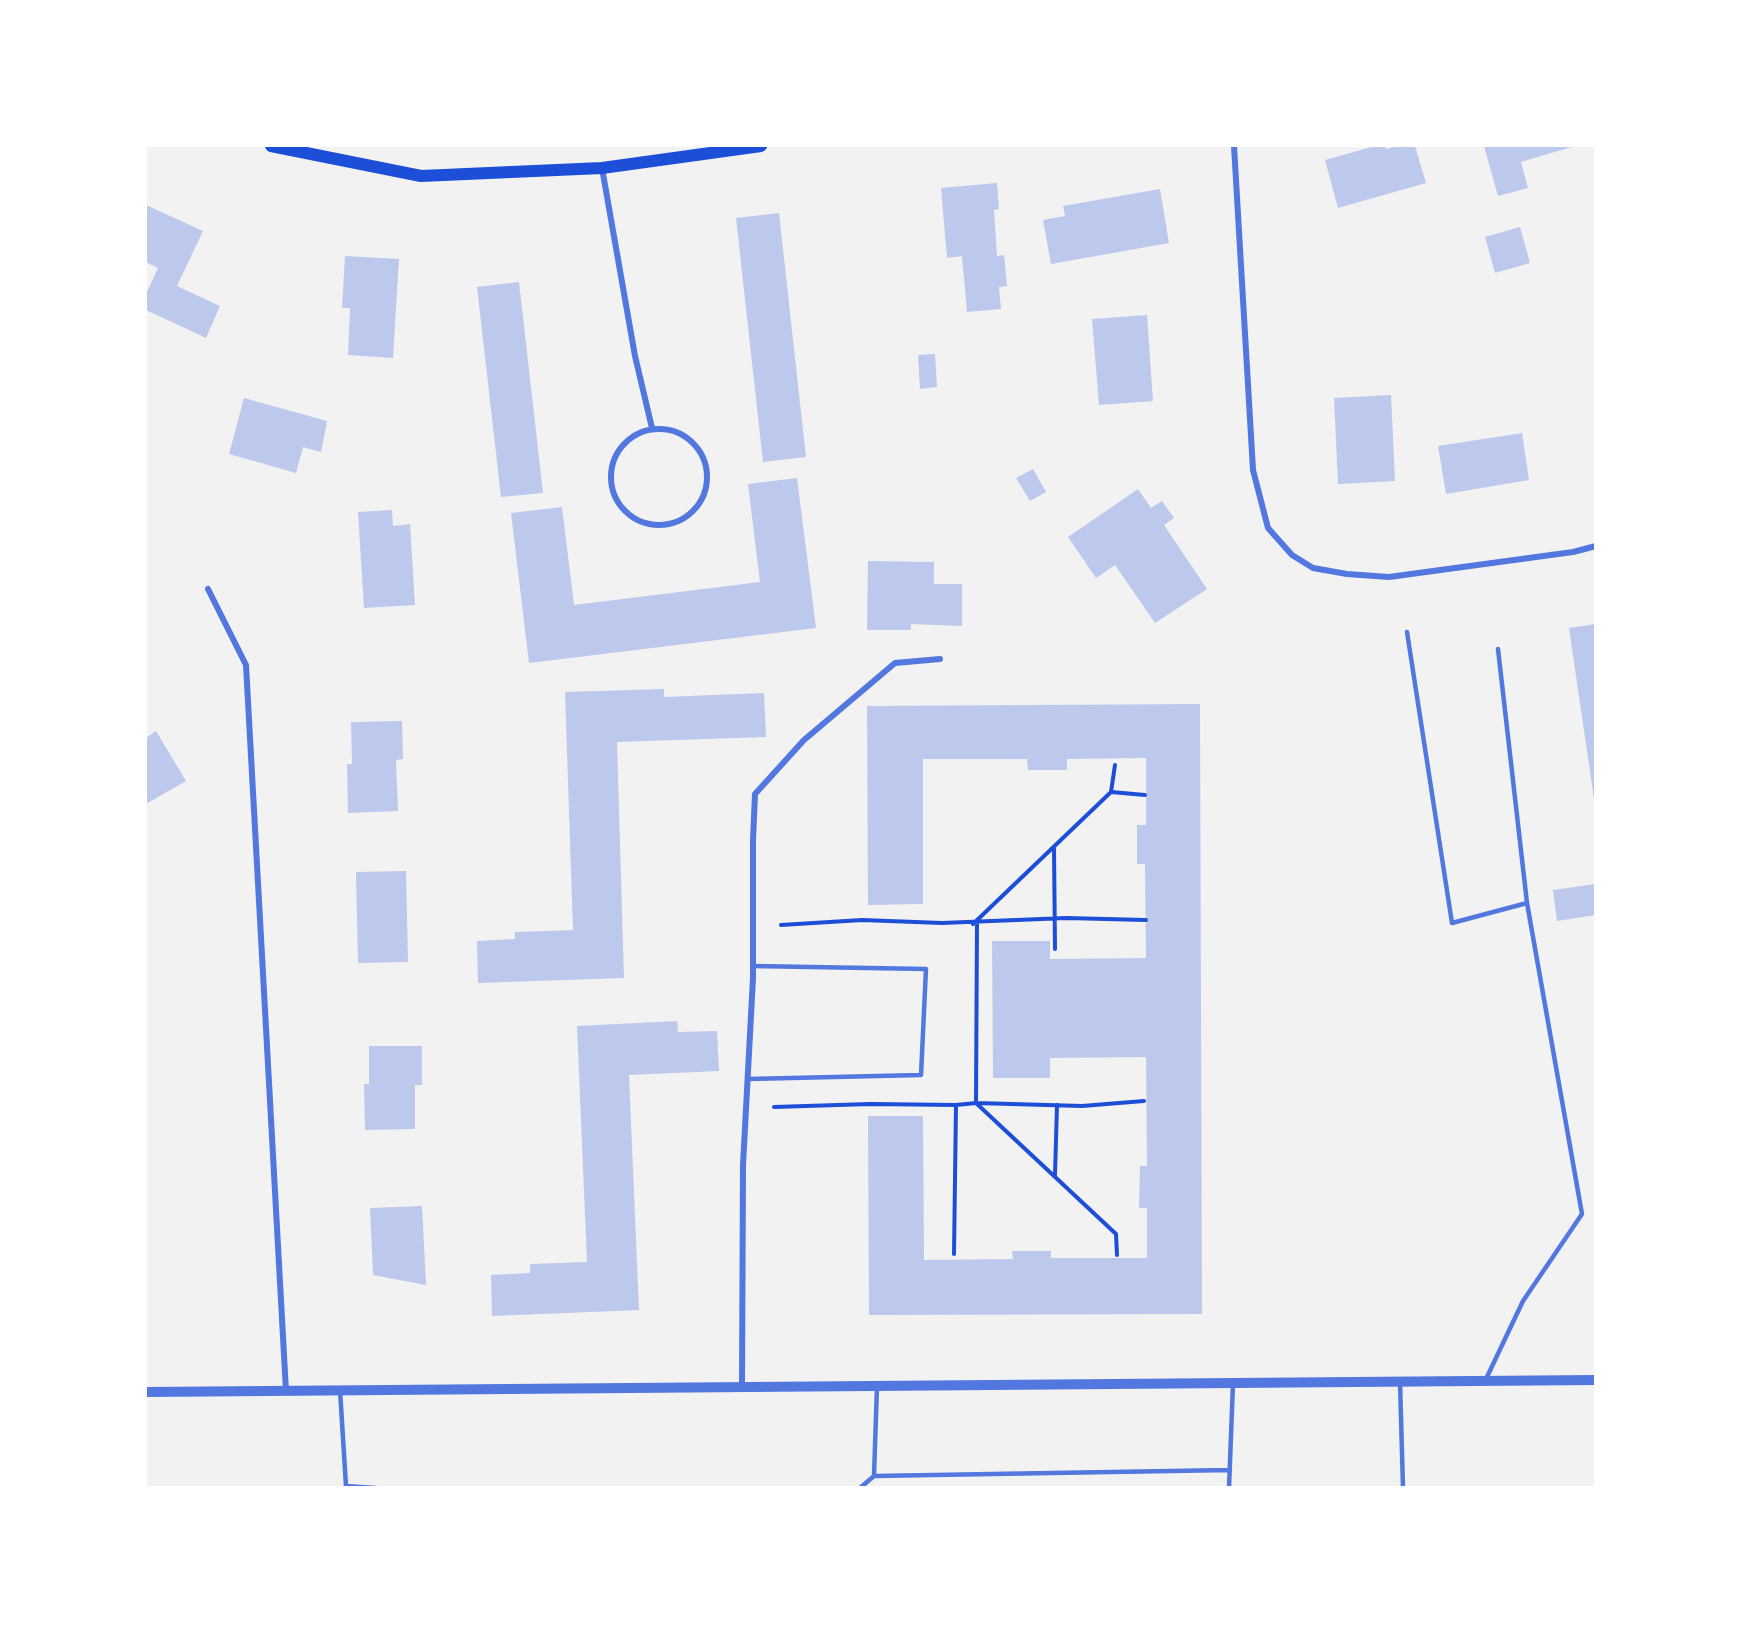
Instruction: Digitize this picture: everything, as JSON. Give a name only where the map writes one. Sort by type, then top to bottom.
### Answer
[{"type":"main road","points":[[271,146],[421,176],[602,168],[761,146]]},
{"type":"street","points":[[1234,146],[1253,470],[1268,528],[1292,555],[1313,568],[1347,574],[1389,577],[1573,552],[1596,546]]},
{"type":"street","points":[[602,168],[635,356],[652,428]]},
{"type":"street","points":[[652,428],[682,433],[704,456],[708,486],[693,513],[665,526],[635,521],[614,499],[610,468],[624,441],[652,428]]},
{"type":"street","points":[[208,589],[246,665],[286,1391]]},
{"type":"street","points":[[742,1387],[743,1165],[753,966],[755,794],[804,740],[895,663],[940,659]]},
{"type":"street","points":[[146,1392],[1596,1380]]},
{"type":"lane","points":[[1407,632],[1452,923],[1527,903]]},
{"type":"lane","points":[[1484,1381],[1523,1301],[1582,1214],[1527,903],[1498,649]]},
{"type":"lane","points":[[748,1079],[921,1074],[926,969],[753,966]]},
{"type":"lane","points":[[1400,1382],[1403,1488]]},
{"type":"lane","points":[[1229,1488],[1233,1383]]},
{"type":"lane","points":[[874,1476],[877,1386]]},
{"type":"lane","points":[[340,1390],[345,1486],[376,1488]]},
{"type":"lane","points":[[860,1488],[874,1476],[1230,1470]]},
{"type":"path","points":[[1115,765],[1111,792],[975,923],[976,1103],[1116,1234],[1117,1255]]},
{"type":"path","points":[[1111,792],[1145,795]]},
{"type":"path","points":[[1054,847],[1055,949]]},
{"type":"path","points":[[781,925],[862,920],[975,923],[1055,918],[1146,920]]},
{"type":"path","points":[[774,1107],[976,1103],[1082,1106],[1144,1101]]},
{"type":"path","points":[[954,1254],[956,1105]]},
{"type":"path","points":[[1055,1175],[1057,1105]]},
{"type":"building","points":[[1375,146],[1385,146],[1386,149],[1397,146],[1415,146],[1426,183],[1338,208],[1325,160]]},
{"type":"building","points":[[1484,146],[1575,146],[1521,162],[1528,188],[1498,196]]},
{"type":"building","points":[[997,183],[999,209],[994,210],[997,256],[1004,255],[1007,286],[999,287],[1001,309],[967,312],[962,256],[947,258],[941,188]]},
{"type":"building","points":[[1160,189],[1169,243],[1051,264],[1043,220],[1065,216],[1063,206]]},
{"type":"building","points":[[146,205],[203,231],[177,286],[220,306],[206,338],[146,310],[146,294],[158,268],[146,262]]},
{"type":"building","points":[[779,213],[806,457],[763,462],[736,218]]},
{"type":"building","points":[[1520,227],[1530,263],[1495,273],[1485,237]]},
{"type":"building","points":[[345,256],[399,259],[393,358],[348,355],[350,308],[342,308]]},
{"type":"building","points":[[519,282],[543,493],[501,497],[477,287]]},
{"type":"building","points":[[1147,315],[1153,401],[1099,405],[1092,319]]},
{"type":"building","points":[[935,354],[937,387],[920,389],[918,355]]},
{"type":"building","points":[[1391,395],[1395,481],[1338,484],[1334,398]]},
{"type":"building","points":[[244,398],[327,421],[321,452],[303,447],[296,473],[229,454]]},
{"type":"building","points":[[1522,433],[1529,480],[1446,494],[1438,446]]},
{"type":"building","points":[[1033,469],[1046,492],[1030,501],[1016,478]]},
{"type":"building","points":[[797,478],[816,628],[529,663],[511,513],[562,507],[574,605],[760,582],[748,484]]},
{"type":"building","points":[[1138,489],[1151,508],[1162,501],[1174,518],[1164,525],[1207,589],[1155,623],[1115,565],[1096,578],[1068,537]]},
{"type":"building","points":[[392,510],[393,526],[410,524],[415,605],[364,608],[358,512]]},
{"type":"building","points":[[868,561],[934,562],[934,584],[962,584],[962,626],[911,624],[911,630],[867,630]]},
{"type":"building","points":[[1596,624],[1596,799],[1594,799],[1569,628]]},
{"type":"building","points":[[664,689],[664,697],[764,693],[766,737],[617,742],[624,978],[478,983],[477,941],[515,939],[515,932],[573,930],[565,692]]},
{"type":"building","points":[[1200,704],[1202,1314],[869,1315],[868,1116],[923,1116],[924,1260],[1013,1259],[1012,1251],[1051,1251],[1051,1258],[1147,1258],[1147,1208],[1139,1208],[1140,1166],[1147,1166],[1146,1057],[1050,1058],[1050,1078],[993,1078],[992,941],[1050,941],[1050,959],[1146,958],[1145,864],[1137,864],[1137,825],[1146,825],[1146,758],[1067,759],[1067,770],[1028,770],[1027,759],[923,759],[923,904],[868,905],[867,706]]},
{"type":"building","points":[[402,721],[403,759],[396,760],[398,811],[348,813],[347,764],[352,764],[351,722]]},
{"type":"building","points":[[156,731],[186,781],[146,804],[146,738]]},
{"type":"building","points":[[406,871],[408,962],[358,963],[356,872]]},
{"type":"building","points":[[1596,884],[1596,915],[1557,921],[1553,890]]},
{"type":"building","points":[[677,1021],[678,1032],[717,1031],[719,1071],[629,1075],[639,1310],[492,1316],[491,1275],[530,1273],[530,1264],[587,1262],[577,1026]]},
{"type":"building","points":[[369,1046],[422,1046],[422,1085],[415,1085],[415,1129],[365,1130],[364,1084],[369,1084]]},
{"type":"building","points":[[422,1206],[426,1285],[373,1275],[370,1208]]}]
